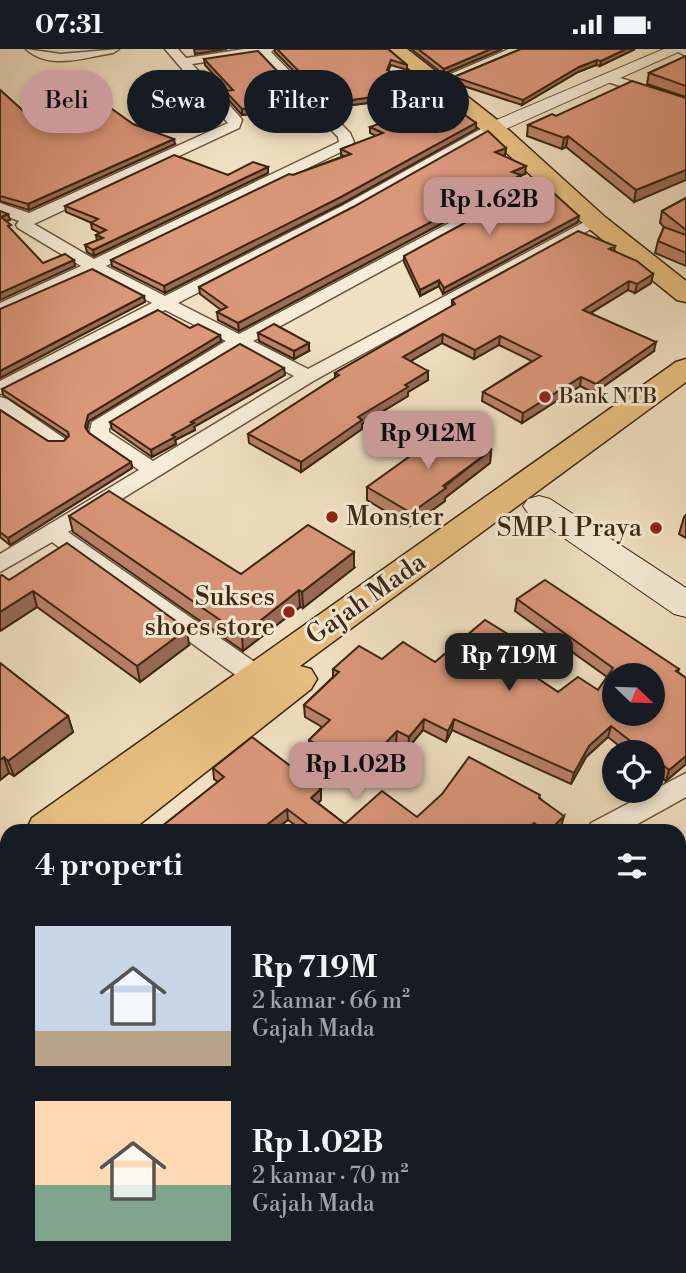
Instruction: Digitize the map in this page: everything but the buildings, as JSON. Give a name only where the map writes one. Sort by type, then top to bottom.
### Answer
[{"type":"highway","points":[[395,49],[498,125],[545,178],[686,294]]},
{"type":"highway","points":[[409,49],[434,70]]},
{"type":"highway","points":[[469,100],[686,277]]},
{"type":"highway","name":"Gajah Mada","points":[[58,824],[686,368]]},
{"type":"highway","name":"Gajah Mada","points":[[108,824],[291,684],[539,506],[686,395]]},
{"type":"main road","points":[[539,506],[686,605]]},
{"type":"street","points":[[32,49],[54,57],[113,49]]},
{"type":"street","points":[[172,49],[236,123],[191,147],[31,218],[23,224],[163,303],[308,376]]},
{"type":"street","points":[[0,310],[340,148],[347,142],[336,125],[264,49],[183,62]]},
{"type":"street","points":[[468,70],[520,49]]},
{"type":"street","points":[[0,388],[368,198],[498,125],[678,49],[686,52]]},
{"type":"street","points":[[612,79],[686,104]]},
{"type":"street","points":[[154,471],[99,434],[99,426],[239,341],[545,178]]},
{"type":"street","points":[[0,208],[15,216],[31,218]]},
{"type":"street","points":[[4,556],[52,533],[308,376],[596,222]]},
{"type":"street","points":[[0,403],[58,441]]},
{"type":"street","points":[[52,533],[257,677]]},
{"type":"street","points":[[614,824],[686,784]]},
{"type":"place","name":"Bank NTB","points":[[545,397]]},
{"type":"place","name":"Monster","points":[[332,517]]},
{"type":"place","name":"SMP 1 Praya","points":[[656,528]]},
{"type":"place","name":"Sukses shoes store","points":[[289,612]]}]
